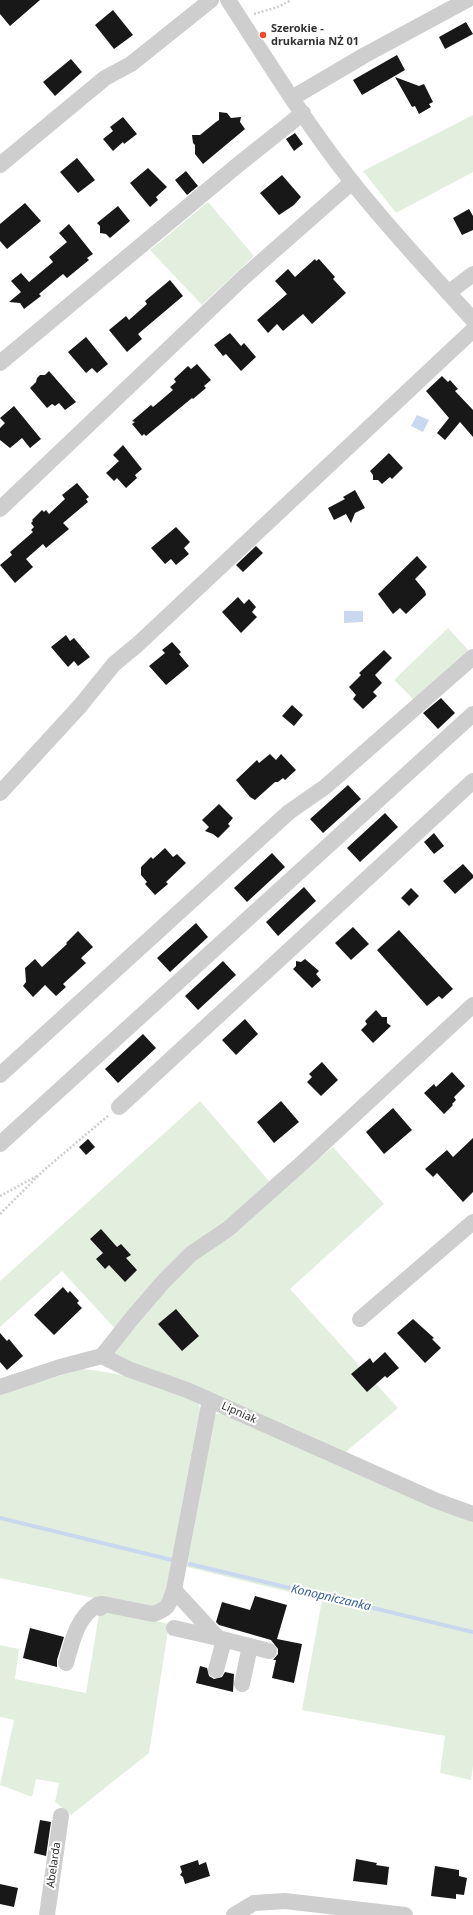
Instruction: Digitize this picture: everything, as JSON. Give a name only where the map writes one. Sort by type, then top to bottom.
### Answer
[{"type":"street","points":[[0,165],[105,78],[131,64],[211,0]]},
{"type":"street","points":[[228,0],[292,98],[352,182],[382,219],[473,320]]},
{"type":"street","points":[[292,98],[365,55],[467,0]]},
{"type":"street","points":[[0,363],[239,164],[303,113]]},
{"type":"street","points":[[0,509],[244,277],[352,182]]},
{"type":"street","points":[[448,293],[473,274]]},
{"type":"street","points":[[0,793],[80,706],[114,664],[137,645],[473,330]]},
{"type":"street","points":[[0,1075],[289,812],[325,787],[473,657]]},
{"type":"street","points":[[0,1144],[473,714]]},
{"type":"street","points":[[119,1107],[473,781]]},
{"type":"street","points":[[0,1387],[60,1367],[102,1356],[138,1311],[191,1254],[228,1229],[301,1164],[473,1005]]},
{"type":"street","points":[[360,1320],[473,1222]]},
{"type":"street","name":"Lipniak","points":[[102,1356],[128,1369],[210,1400],[423,1495],[473,1514]]},
{"type":"street","points":[[66,1663],[75,1632],[89,1610],[97,1605],[100,1608],[101,1604],[103,1604],[153,1614],[161,1612],[169,1606],[174,1590],[210,1400]]},
{"type":"street","points":[[174,1590],[221,1639]]},
{"type":"street","points":[[174,1628],[269,1651]]},
{"type":"street","points":[[216,1670],[221,1639]]},
{"type":"street","points":[[242,1684],[250,1646]]},
{"type":"street","name":"Abelarda","points":[[47,1915],[61,1816]]},
{"type":"street","points":[[234,1915],[254,1903],[285,1900],[405,1915]]},
{"type":"path","points":[[240,19],[291,0]]},
{"type":"path","points":[[0,1214],[39,1175],[119,1107]]},
{"type":"path","points":[[0,1196],[39,1175]]},
{"type":"green space","points":[[473,115],[473,172],[396,213],[363,171]]},
{"type":"green space","points":[[208,202],[254,256],[202,305],[150,250]]},
{"type":"green space","points":[[448,628],[470,652],[416,702],[394,680]]},
{"type":"green space","points":[[200,1101],[269,1181],[290,1163],[300,1173],[333,1147],[384,1204],[290,1289],[398,1408],[341,1456],[102,1356],[119,1333],[62,1271],[0,1327],[0,1281]]},
{"type":"green space","points":[[82,1369],[112,1373],[142,1381],[170,1391],[198,1403],[203,1416],[171,1586],[155,1611],[0,1578],[0,1394]]},
{"type":"green space","points":[[213,1414],[225,1414],[473,1522],[473,1766],[471,1780],[440,1773],[445,1736],[302,1710],[322,1600],[183,1566]]},
{"type":"green space","points":[[100,1608],[169,1624],[149,1753],[71,1815],[55,1802],[59,1783],[36,1779],[32,1797],[0,1785],[14,1720],[0,1717],[0,1645],[19,1649],[15,1679],[86,1693]]},
{"type":"water","points":[[417,415],[429,420],[423,432],[411,426]]},
{"type":"water","points":[[344,611],[363,611],[363,622],[344,623]]},
{"type":"building","points":[[0,0],[40,0],[10,26],[0,14]]},
{"type":"building","points":[[113,10],[133,35],[114,49],[95,25]]},
{"type":"building","points":[[466,22],[473,34],[445,49],[439,37]]},
{"type":"building","points":[[397,55],[405,70],[362,95],[353,80]]},
{"type":"building","points":[[71,59],[82,72],[55,96],[43,82]]},
{"type":"building","points":[[395,77],[419,86],[424,84],[433,102],[429,104],[431,107],[419,114],[415,106],[412,107]]},
{"type":"building","points":[[219,112],[227,113],[231,118],[241,117],[240,122],[245,129],[203,164],[195,154],[195,145],[193,143],[192,135],[200,135],[219,120]]},
{"type":"building","points":[[123,117],[137,134],[124,144],[123,142],[113,151],[103,139],[113,131],[110,127]]},
{"type":"building","points":[[295,133],[303,144],[294,151],[286,139]]},
{"type":"building","points":[[77,158],[95,180],[78,193],[60,172]]},
{"type":"building","points":[[148,168],[167,187],[156,197],[158,200],[150,207],[130,183]]},
{"type":"building","points":[[186,171],[198,186],[187,195],[175,180]]},
{"type":"building","points":[[282,175],[301,197],[294,205],[279,215],[260,193]]},
{"type":"building","points":[[25,203],[41,221],[7,249],[0,241],[0,224]]},
{"type":"building","points":[[118,206],[130,221],[110,238],[106,234],[100,233],[100,226],[97,223]]},
{"type":"building","points":[[469,209],[473,216],[473,230],[462,235],[453,218]]},
{"type":"building","points":[[69,224],[93,254],[87,258],[89,260],[67,278],[63,274],[39,294],[41,296],[24,309],[20,303],[9,302],[21,292],[11,281],[21,273],[29,282],[53,262],[49,257],[67,242],[59,233]]},
{"type":"building","points":[[315,259],[316,261],[319,259],[335,277],[333,279],[346,293],[312,324],[303,314],[283,331],[277,324],[268,333],[257,320],[287,294],[275,281],[288,269],[295,277]]},
{"type":"building","points":[[170,280],[183,296],[138,334],[142,339],[127,352],[109,330],[126,316],[129,320],[147,304],[145,301]]},
{"type":"building","points":[[230,333],[241,346],[244,343],[256,357],[241,371],[226,354],[223,356],[214,345]]},
{"type":"building","points":[[86,337],[108,364],[97,373],[92,368],[86,373],[68,352]]},
{"type":"building","points":[[197,364],[211,380],[204,386],[206,388],[146,436],[144,434],[142,436],[132,424],[135,422],[132,421],[151,405],[153,407],[173,390],[170,387],[176,382],[174,379],[188,366],[191,369]]},
{"type":"building","points":[[49,371],[76,402],[65,410],[59,403],[55,406],[52,404],[47,408],[30,388],[40,375],[45,375]]},
{"type":"building","points":[[442,376],[448,382],[450,380],[458,389],[455,391],[473,410],[473,437],[460,422],[445,440],[437,433],[449,418],[426,391]]},
{"type":"building","points":[[14,406],[41,439],[30,448],[22,438],[10,448],[0,440],[0,428],[5,423],[0,418]]},
{"type":"building","points":[[123,445],[142,469],[135,475],[137,478],[126,488],[117,478],[114,481],[106,473],[119,461],[113,455]]},
{"type":"building","points":[[389,453],[403,468],[392,479],[390,477],[382,484],[378,480],[373,480],[373,475],[370,471]]},
{"type":"building","points":[[77,483],[89,497],[86,499],[88,502],[63,523],[69,529],[46,548],[43,544],[26,559],[33,567],[15,583],[0,565],[12,555],[10,552],[33,532],[31,530],[34,527],[31,523],[33,521],[32,520],[42,510],[44,512],[46,510],[49,514],[65,499],[62,495]]},
{"type":"building","points":[[355,490],[365,508],[355,513],[351,523],[346,514],[334,520],[328,508],[345,499],[343,497]]},
{"type":"building","points":[[176,527],[190,542],[184,548],[189,554],[176,565],[171,559],[165,564],[151,548]]},
{"type":"building","points":[[256,546],[263,553],[243,572],[236,565]]},
{"type":"building","points":[[417,556],[427,567],[415,579],[425,591],[426,595],[406,614],[400,608],[393,614],[378,594]]},
{"type":"building","points":[[238,597],[244,604],[249,599],[256,607],[252,612],[257,617],[241,633],[222,612]]},
{"type":"building","points":[[66,635],[70,641],[74,638],[90,657],[78,666],[74,661],[68,667],[51,647]]},
{"type":"building","points":[[172,642],[181,652],[179,654],[189,666],[166,685],[149,666],[165,653],[162,650]]},
{"type":"building","points":[[384,650],[392,658],[375,675],[382,683],[373,692],[377,696],[363,709],[353,699],[356,695],[349,687],[361,675],[359,673]]},
{"type":"building","points":[[441,698],[455,713],[438,729],[423,713]]},
{"type":"building","points":[[292,705],[303,715],[294,726],[282,716]]},
{"type":"building","points":[[270,754],[276,760],[281,754],[296,770],[285,780],[283,778],[278,782],[275,782],[255,800],[250,797],[236,780],[257,760],[259,763]]},
{"type":"building","points":[[348,785],[361,799],[323,833],[310,819]]},
{"type":"building","points":[[219,804],[233,818],[228,824],[230,826],[218,838],[205,831],[209,827],[202,820]]},
{"type":"building","points":[[385,813],[398,827],[360,862],[347,848]]},
{"type":"building","points":[[434,833],[444,846],[434,854],[424,842]]},
{"type":"building","points":[[165,848],[173,857],[177,854],[186,863],[166,882],[168,884],[155,895],[145,884],[147,882],[141,875],[141,867],[151,857],[153,859]]},
{"type":"building","points":[[272,853],[285,867],[247,902],[234,888]]},
{"type":"building","points":[[463,864],[473,875],[473,878],[455,894],[443,881]]},
{"type":"building","points":[[304,887],[316,901],[278,936],[266,922]]},
{"type":"building","points":[[411,888],[419,896],[409,906],[401,898]]},
{"type":"building","points":[[196,923],[208,937],[170,972],[157,958]]},
{"type":"building","points":[[353,927],[369,944],[351,960],[335,943]]},
{"type":"building","points":[[399,930],[453,989],[442,999],[439,996],[427,1006],[377,950]]},
{"type":"building","points":[[78,931],[93,947],[81,958],[86,963],[63,984],[66,987],[56,996],[45,985],[33,997],[23,986],[26,982],[25,968],[35,959],[42,967],[67,944],[66,943]]},
{"type":"building","points":[[305,959],[319,971],[316,974],[321,980],[312,988],[293,969],[296,966],[296,961],[301,962]]},
{"type":"building","points":[[223,961],[236,975],[198,1010],[185,996]]},
{"type":"building","points":[[376,1010],[382,1017],[387,1017],[387,1023],[391,1026],[373,1043],[361,1030],[367,1024],[365,1021]]},
{"type":"building","points":[[245,1019],[258,1034],[236,1055],[222,1040]]},
{"type":"building","points":[[143,1034],[156,1048],[118,1083],[105,1069]]},
{"type":"building","points":[[322,1062],[338,1080],[321,1096],[307,1082],[312,1077],[309,1074]]},
{"type":"building","points":[[452,1072],[465,1086],[454,1097],[456,1100],[444,1114],[424,1093],[434,1084],[436,1087]]},
{"type":"building","points":[[281,1101],[299,1122],[274,1143],[257,1122]]},
{"type":"building","points":[[393,1108],[412,1130],[384,1154],[366,1132]]},
{"type":"building","points":[[473,1138],[473,1192],[463,1202],[437,1173],[433,1177],[425,1169],[447,1150],[453,1157]]},
{"type":"building","points":[[88,1139],[95,1147],[86,1155],[79,1147]]},
{"type":"building","points":[[101,1229],[117,1247],[121,1244],[131,1255],[126,1258],[137,1270],[125,1282],[109,1265],[105,1269],[96,1259],[103,1253],[90,1239]]},
{"type":"building","points":[[63,1287],[68,1293],[70,1291],[79,1301],[77,1303],[82,1308],[54,1335],[34,1315]]},
{"type":"building","points":[[176,1309],[199,1336],[182,1351],[158,1324]]},
{"type":"building","points":[[413,1319],[434,1338],[432,1339],[441,1348],[425,1363],[397,1333]]},
{"type":"building","points":[[0,1333],[7,1341],[9,1339],[23,1356],[7,1370],[0,1362]]},
{"type":"building","points":[[385,1352],[399,1368],[387,1378],[385,1376],[367,1392],[351,1374],[370,1358],[373,1363]]},
{"type":"building","points":[[255,1596],[287,1605],[277,1639],[302,1644],[294,1683],[272,1678],[276,1660],[273,1660],[278,1654],[278,1649],[271,1640],[219,1625],[216,1622],[222,1602],[250,1610]]},
{"type":"building","points":[[30,1628],[64,1637],[57,1660],[57,1667],[23,1658]]},
{"type":"building","points":[[200,1666],[207,1668],[209,1676],[214,1679],[222,1677],[225,1672],[234,1674],[233,1692],[196,1683]]},
{"type":"building","points":[[40,1820],[51,1822],[46,1856],[34,1853]]},
{"type":"building","points":[[356,1859],[389,1867],[387,1885],[353,1881]]},
{"type":"building","points":[[198,1860],[199,1865],[206,1862],[210,1876],[185,1884],[183,1877],[180,1875],[182,1872],[180,1866]]},
{"type":"building","points":[[435,1866],[459,1870],[459,1876],[467,1878],[464,1895],[456,1894],[456,1899],[431,1896]]},
{"type":"building","points":[[0,1884],[18,1888],[14,1907],[0,1904]]},
{"type":"waterway","name":"Konopniczanka","points":[[0,1518],[172,1560]]},
{"type":"waterway","name":"Konopniczanka","points":[[190,1564],[473,1632]]},
{"type":"place","name":"Szerokie - drukarnia NŻ 01","points":[[263,35]]}]
